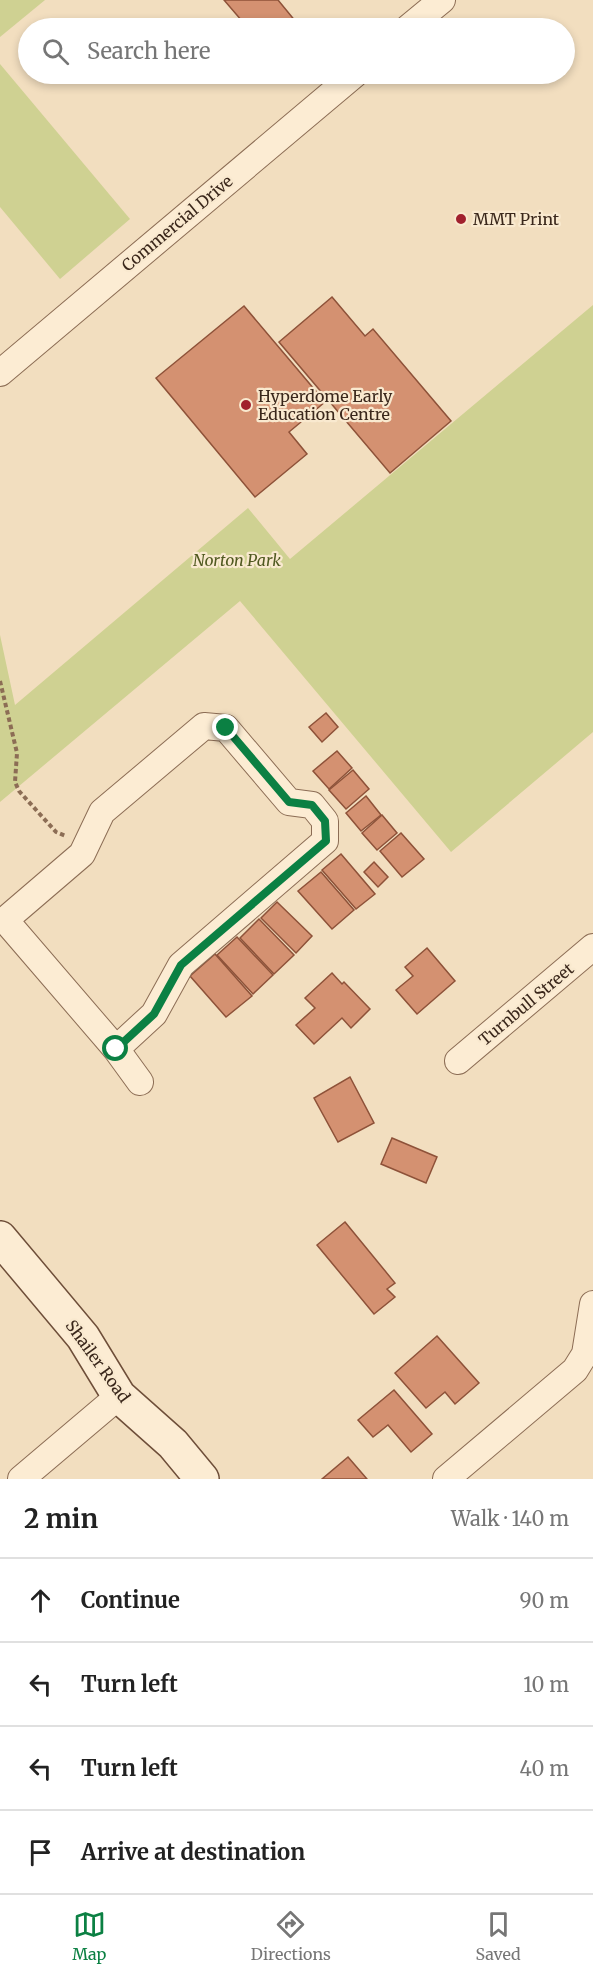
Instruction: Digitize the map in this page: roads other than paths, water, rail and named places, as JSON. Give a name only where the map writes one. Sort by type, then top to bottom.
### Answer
[{"type":"street","points":[[420,18],[442,0]]},
{"type":"street","name":"Commercial Drive","points":[[0,373],[343,84]]},
{"type":"street","points":[[116,1049],[154,1014],[181,965],[326,841],[325,821],[312,805],[289,802],[226,728],[204,726],[102,812],[82,854],[3,923],[116,1049],[140,1082]]},
{"type":"street","name":"Turnbull Street","points":[[458,1061],[593,947]]},
{"type":"street","name":"Shailer Road","points":[[0,1238],[83,1337],[119,1396],[173,1444],[202,1479]]},
{"type":"street","points":[[446,1479],[575,1370],[585,1354],[593,1304]]},
{"type":"street","points":[[21,1479],[119,1396]]},
{"type":"place","name":"MMT Print","points":[[461,219]]},
{"type":"place","name":"Hyperdome Early Education Centre","points":[[246,405]]},
{"type":"park label","name":"Norton Park","points":[[237,560]]}]
